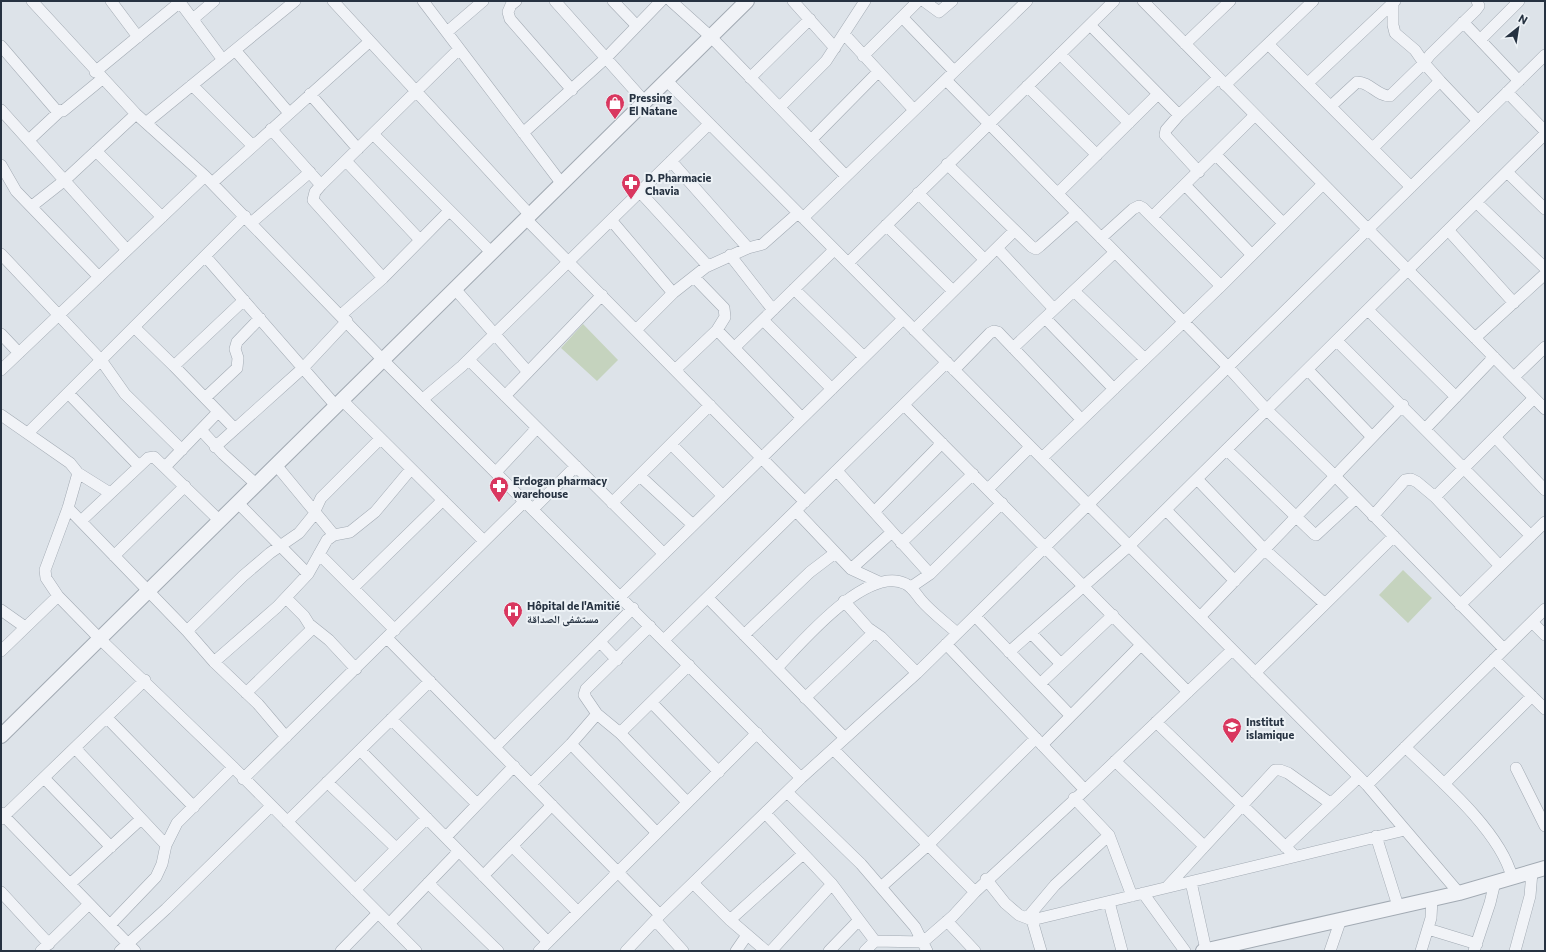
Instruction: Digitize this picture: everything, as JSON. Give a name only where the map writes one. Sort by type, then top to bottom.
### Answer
[{"type":"street","points":[[111,1],[138,37]]},
{"type":"street","points":[[193,19],[214,1]]},
{"type":"street","points":[[146,122],[295,1]]},
{"type":"street","points":[[333,1],[568,262],[805,502]]},
{"type":"street","points":[[423,1],[562,184]]},
{"type":"street","points":[[447,32],[483,1]]},
{"type":"street","points":[[516,1],[511,5],[508,12],[510,19],[572,90]]},
{"type":"street","points":[[554,1],[645,102]]},
{"type":"street","points":[[613,1],[637,26]]},
{"type":"street","points":[[523,133],[606,58],[661,1]]},
{"type":"street","points":[[671,1],[711,37],[846,176]]},
{"type":"street","points":[[1,736],[747,1]]},
{"type":"street","points":[[793,1],[835,48]]},
{"type":"street","points":[[780,107],[826,61],[845,35],[865,1]]},
{"type":"street","points":[[863,56],[918,1]]},
{"type":"street","points":[[924,1],[936,12],[939,12],[952,1]]},
{"type":"street","points":[[636,330],[673,293],[708,266],[730,255],[763,244],[801,215],[846,176],[1027,1]]},
{"type":"street","points":[[848,263],[988,123],[1114,1]]},
{"type":"street","points":[[1143,1],[1545,408]]},
{"type":"street","points":[[1199,172],[1165,135],[1166,130],[1179,115],[1268,44],[1313,1]]},
{"type":"street","points":[[1331,106],[1357,82],[1363,82],[1384,96],[1390,96],[1479,6],[1477,1]]},
{"type":"street","points":[[1480,40],[1519,1]]},
{"type":"street","points":[[28,140],[60,111],[64,111],[138,37],[179,2],[223,60]]},
{"type":"street","points":[[37,3],[99,75],[136,114],[208,179],[383,360],[620,597],[633,608],[801,778]]},
{"type":"street","points":[[1185,44],[1225,3]]},
{"type":"street","points":[[1308,83],[1394,3]]},
{"type":"street","points":[[1394,3],[1393,25],[1395,33],[1415,50],[1424,63],[1478,121]]},
{"type":"street","points":[[902,17],[954,71]]},
{"type":"street","points":[[750,78],[810,19]]},
{"type":"street","points":[[1463,22],[1519,81]]},
{"type":"street","points":[[1090,25],[1179,115]]},
{"type":"street","points":[[845,35],[914,110]]},
{"type":"street","points":[[1,370],[162,217],[208,179],[252,146],[369,42]]},
{"type":"street","points":[[1268,44],[1411,187]]},
{"type":"street","points":[[1,46],[56,110],[60,111]]},
{"type":"street","points":[[383,278],[313,200],[315,192],[459,49]]},
{"type":"street","points":[[235,50],[289,113]]},
{"type":"street","points":[[1060,54],[1129,123]]},
{"type":"street","points":[[626,951],[801,778],[917,673],[1545,55]]},
{"type":"street","points":[[811,140],[878,72]]},
{"type":"street","points":[[946,80],[1228,367],[1267,410],[1394,536],[1504,649]]},
{"type":"street","points":[[666,81],[1363,781],[1459,893]]},
{"type":"street","points":[[1373,148],[1440,81]]},
{"type":"street","points":[[192,85],[252,146]]},
{"type":"street","points":[[1027,86],[1096,155]]},
{"type":"street","points":[[1010,652],[1129,546],[1508,173],[1545,132],[1507,92]]},
{"type":"street","points":[[310,94],[358,149]]},
{"type":"street","points":[[1058,193],[1158,94]]},
{"type":"street","points":[[1,110],[128,250]]},
{"type":"street","points":[[32,206],[65,180],[136,114]]},
{"type":"street","points":[[1153,216],[1255,115]]},
{"type":"street","points":[[423,399],[469,360],[709,124]]},
{"type":"street","points":[[271,129],[321,185]]},
{"type":"street","points":[[373,134],[492,253]]},
{"type":"street","points":[[96,151],[162,217]]},
{"type":"street","points":[[1216,155],[1283,223]]},
{"type":"street","points":[[346,161],[420,240]]},
{"type":"street","points":[[671,161],[748,248]]},
{"type":"street","points":[[947,164],[1014,231],[1036,249],[1077,213]]},
{"type":"street","points":[[1,165],[16,191],[99,277]]},
{"type":"street","points":[[28,432],[205,256],[248,220],[310,172]]},
{"type":"street","points":[[1508,173],[1545,209]]},
{"type":"street","points":[[1042,458],[1221,286],[1323,184]]},
{"type":"street","points":[[1185,185],[1252,255]]},
{"type":"street","points":[[640,192],[708,266]]},
{"type":"street","points":[[918,192],[985,260]]},
{"type":"street","points":[[1477,203],[1545,268]]},
{"type":"street","points":[[1101,238],[1133,209],[1139,206],[1153,216],[1221,286]]},
{"type":"street","points":[[215,447],[303,368],[344,318],[449,211]]},
{"type":"street","points":[[610,220],[673,293]]},
{"type":"street","points":[[886,225],[953,291]]},
{"type":"street","points":[[914,330],[1014,231]]},
{"type":"street","points":[[1449,231],[1514,303]]},
{"type":"street","points":[[997,248],[1054,309]]},
{"type":"street","points":[[735,347],[834,250]]},
{"type":"street","points":[[1013,348],[1115,252]]},
{"type":"street","points":[[1,254],[101,360],[126,394],[182,450]]},
{"type":"street","points":[[730,255],[773,310]]},
{"type":"street","points":[[205,256],[303,368],[339,403],[380,439],[484,541]]},
{"type":"street","points":[[1475,338],[1545,274]]},
{"type":"street","points":[[675,370],[717,330],[725,317],[724,308],[694,277]]},
{"type":"street","points":[[455,289],[528,372]]},
{"type":"street","points":[[794,289],[864,357]]},
{"type":"street","points":[[1074,291],[1145,359]]},
{"type":"street","points":[[505,396],[602,295]]},
{"type":"street","points":[[174,366],[244,300]]},
{"type":"street","points":[[1368,310],[1456,397]]},
{"type":"street","points":[[205,398],[237,368],[238,358],[235,349],[237,342],[260,318]]},
{"type":"street","points":[[1045,318],[1114,388]]},
{"type":"street","points":[[620,597],[903,319]]},
{"type":"street","points":[[763,320],[832,389]]},
{"type":"street","points":[[134,327],[235,429]]},
{"type":"street","points":[[717,330],[802,418]]},
{"type":"street","points":[[664,640],[904,404],[990,332],[998,332],[1082,419]]},
{"type":"street","points":[[1,334],[19,352]]},
{"type":"street","points":[[1337,341],[1426,428],[1531,536]]},
{"type":"street","points":[[1514,377],[1545,347]]},
{"type":"street","points":[[1426,428],[1494,357]]},
{"type":"street","points":[[469,360],[664,554]]},
{"type":"street","points":[[1308,370],[1372,437]]},
{"type":"street","points":[[68,393],[139,466]]},
{"type":"street","points":[[1435,497],[1534,398]]},
{"type":"street","points":[[904,404],[1188,692]]},
{"type":"street","points":[[612,503],[710,405]]},
{"type":"street","points":[[1200,617],[1403,405]]},
{"type":"street","points":[[165,466],[218,412]]},
{"type":"street","points":[[1,416],[28,432],[70,463],[78,473],[110,493]]},
{"type":"street","points":[[496,472],[537,428]]},
{"type":"street","points":[[201,430],[215,447],[257,485]]},
{"type":"street","points":[[1495,437],[1545,490]]},
{"type":"street","points":[[187,631],[243,576],[280,546],[299,533],[315,511],[321,498],[380,439]]},
{"type":"street","points":[[874,512],[942,443]]},
{"type":"street","points":[[671,444],[723,496]]},
{"type":"street","points":[[988,489],[1030,447]]},
{"type":"street","points":[[1226,450],[1311,533],[1316,534],[1356,498]]},
{"type":"street","points":[[81,521],[148,458],[154,457],[220,521]]},
{"type":"street","points":[[276,465],[334,535]]},
{"type":"street","points":[[533,510],[576,466]]},
{"type":"street","points":[[214,662],[286,598],[308,574],[327,540],[334,535],[350,532],[375,512],[411,469]]},
{"type":"street","points":[[837,471],[930,574]]},
{"type":"street","points":[[78,473],[68,508],[45,570],[46,578],[58,596],[100,639],[145,680],[233,767],[243,779],[416,951]]},
{"type":"street","points":[[901,543],[973,474]]},
{"type":"street","points":[[640,476],[693,525]]},
{"type":"street","points":[[1197,479],[1265,550],[1325,604]]},
{"type":"street","points":[[1373,516],[1405,480],[1411,479],[1435,497],[1500,566]]},
{"type":"street","points":[[114,556],[185,486]]},
{"type":"street","points":[[354,587],[443,500]]},
{"type":"street","points":[[243,779],[525,501]]},
{"type":"street","points":[[238,503],[308,574]]},
{"type":"street","points":[[911,587],[930,574],[1002,503]]},
{"type":"street","points":[[68,508],[187,631],[214,662],[258,704],[286,737]]},
{"type":"street","points":[[1166,510],[1235,581]]},
{"type":"street","points":[[796,511],[851,569],[879,582]]},
{"type":"street","points":[[1460,605],[1545,522]]},
{"type":"street","points":[[851,569],[892,532]]},
{"type":"street","points":[[1256,673],[1394,536]]},
{"type":"street","points":[[744,635],[810,572],[835,553]]},
{"type":"street","points":[[319,554],[354,587],[395,630]]},
{"type":"street","points":[[777,668],[844,601],[879,582],[896,581],[911,587],[926,605],[957,633]]},
{"type":"street","points":[[1,651],[58,596]]},
{"type":"street","points":[[286,598],[313,628],[329,640],[356,669]]},
{"type":"street","points":[[708,598],[845,738]]},
{"type":"street","points":[[844,601],[873,633],[881,637],[917,673]]},
{"type":"street","points":[[495,747],[633,608]]},
{"type":"street","points":[[1285,847],[1330,803],[1363,781],[1405,747],[1545,609]]},
{"type":"street","points":[[1,610],[25,627]]},
{"type":"street","points":[[1041,683],[1060,663],[1112,615]]},
{"type":"street","points":[[975,616],[1041,683],[1070,715]]},
{"type":"street","points":[[1532,622],[1545,635]]},
{"type":"street","points":[[650,626],[586,689],[584,695],[597,714],[620,733],[687,802]]},
{"type":"street","points":[[246,693],[313,628]]},
{"type":"street","points":[[805,698],[873,633]]},
{"type":"street","points":[[1031,633],[1060,663]]},
{"type":"street","points":[[387,638],[618,872],[658,918],[683,951]]},
{"type":"street","points":[[600,642],[617,660]]},
{"type":"street","points":[[946,644],[1085,790]]},
{"type":"street","points":[[881,887],[1070,715],[1141,644]]},
{"type":"street","points":[[925,947],[947,921],[986,880],[1074,798],[1085,790],[1232,650]]},
{"type":"street","points":[[1494,659],[1545,709]]},
{"type":"street","points":[[620,733],[689,665]]},
{"type":"street","points":[[145,680],[44,778],[2,816],[110,925],[128,949],[271,806]]},
{"type":"street","points":[[287,822],[430,681]]},
{"type":"street","points":[[1444,784],[1532,696]]},
{"type":"street","points":[[652,703],[719,772]]},
{"type":"street","points":[[531,784],[571,744],[597,714]]},
{"type":"street","points":[[107,718],[194,807]]},
{"type":"street","points":[[391,719],[477,804]]},
{"type":"street","points":[[1156,722],[1295,856]]},
{"type":"street","points":[[539,951],[757,733]]},
{"type":"street","points":[[571,744],[657,833]]},
{"type":"street","points":[[1405,747],[1444,784],[1490,834],[1508,861],[1512,877]]},
{"type":"street","points":[[75,748],[166,845]]},
{"type":"street","points":[[833,749],[975,892]]},
{"type":"street","points":[[360,750],[548,942]]},
{"type":"street","points":[[1115,761],[1204,846]]},
{"type":"street","points":[[446,837],[514,766]]},
{"type":"street","points":[[110,925],[156,877],[162,864],[166,845],[177,823],[233,767]]},
{"type":"street","points":[[1516,768],[1545,826]]},
{"type":"street","points":[[1167,887],[1243,806],[1271,772],[1280,770],[1330,803]]},
{"type":"street","points":[[44,778],[111,847]]},
{"type":"street","points":[[327,782],[396,848]]},
{"type":"street","points":[[787,792],[861,864],[915,927],[925,947]]},
{"type":"street","points":[[1074,798],[1108,835],[1137,895],[1185,951]]},
{"type":"street","points":[[483,876],[552,805]]},
{"type":"street","points":[[765,813],[832,884],[875,941],[925,947]]},
{"type":"street","points":[[355,890],[427,818]]},
{"type":"street","points":[[70,884],[141,819]]},
{"type":"street","points":[[986,880],[1005,903],[1019,915],[1030,919],[1109,902],[1405,830]]},
{"type":"street","points":[[1030,919],[1055,884],[1108,835]]},
{"type":"street","points":[[1376,836],[1398,906]]},
{"type":"street","points":[[512,846],[578,912]]},
{"type":"street","points":[[389,924],[460,851]]},
{"type":"street","points":[[730,920],[803,854]]},
{"type":"street","points":[[1191,882],[1205,951],[1459,893],[1538,870]]},
{"type":"street","points":[[1515,951],[1538,870]]},
{"type":"street","points":[[1428,929],[1475,947],[1490,903],[1495,882]]},
{"type":"street","points":[[428,883],[498,951]]},
{"type":"street","points":[[693,884],[730,920],[766,951]]},
{"type":"street","points":[[771,951],[832,884]]},
{"type":"street","points":[[1,892],[45,947],[89,904]]},
{"type":"street","points":[[1421,951],[1431,918],[1432,899]]},
{"type":"street","points":[[1109,902],[1122,951]]},
{"type":"street","points":[[341,951],[378,913]]},
{"type":"street","points":[[1030,919],[1041,951]]},
{"type":"street","points":[[1330,951],[1341,919]]},
{"type":"street","points":[[829,951],[859,920]]},
{"type":"street","points":[[947,921],[975,951]]},
{"type":"street","points":[[736,951],[747,935]]},
{"type":"street","points":[[865,951],[875,941]]},
{"type":"green space","points":[[583,324],[618,360],[597,381],[561,348]]},
{"type":"green space","points":[[1403,570],[1432,598],[1408,623],[1379,595]]},
{"type":"place","name":"Pressing El Natane","points":[[615,120]]},
{"type":"place","name":"D. Pharmacie Chavia","points":[[631,200]]},
{"type":"place","name":"Erdogan pharmacy warehouse","points":[[499,503]]},
{"type":"place","name":"Hôpital de l'Amitié مستشفى الصداقة","points":[[513,628]]},
{"type":"place","name":"Institut islamique","points":[[1232,744]]}]
